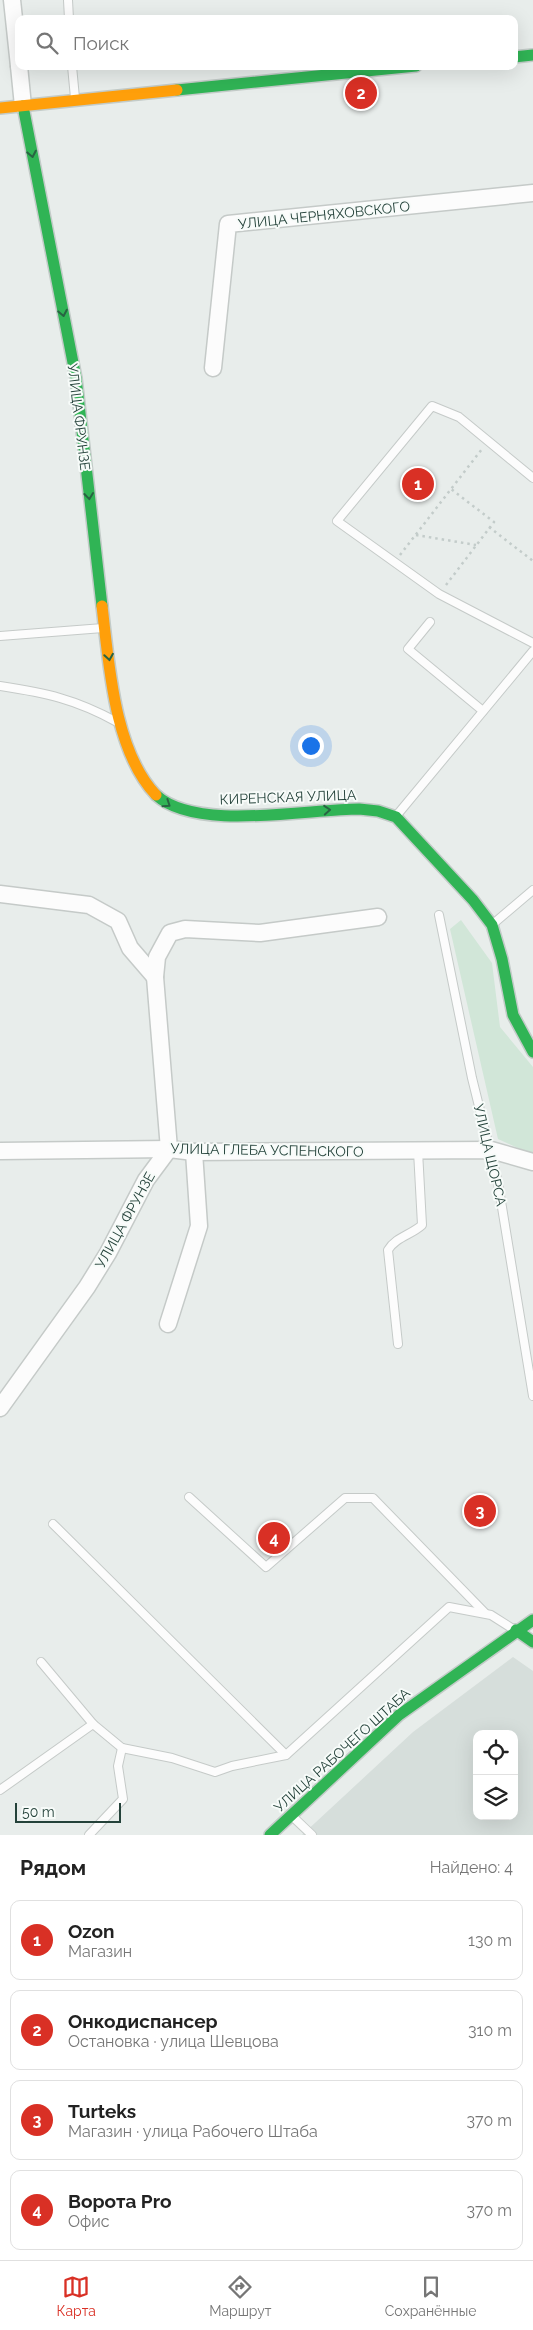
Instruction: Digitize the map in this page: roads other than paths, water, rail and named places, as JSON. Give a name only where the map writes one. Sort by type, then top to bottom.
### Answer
[{"type":"street","name":"УЛИЦА ФРУНЗЕ","points":[[12,0],[15,28]]},
{"type":"street","points":[[518,57],[533,55]]},
{"type":"street","name":"УЛИЦА ФРУНЗЕ","points":[[19,70],[23,106],[76,378],[105,627],[117,705],[136,767]]},
{"type":"street","points":[[0,108],[376,70]]},
{"type":"street","name":"УЛИЦА ЧЕРНЯХОВСКОГО","points":[[213,368],[228,224],[533,193]]},
{"type":"street","name":"КИРЕНСКАЯ УЛИЦА","points":[[136,767],[148,786],[163,802],[177,810],[194,814],[221,815],[352,808],[378,811],[396,817]]},
{"type":"street","points":[[396,817],[473,900],[492,925],[502,959],[513,1015],[533,1052]]},
{"type":"street","points":[[0,894],[89,905],[118,921],[130,948],[155,977]]},
{"type":"street","points":[[169,1149],[155,977],[157,957],[170,933],[186,929],[260,933],[378,917]]},
{"type":"street","name":"УЛИЦА ФРУНЗЕ","points":[[0,1408],[87,1287],[108,1253],[146,1180],[169,1149]]},
{"type":"street","name":"УЛИЦА ГЛЕБА УСПЕНСКОГО","points":[[0,1151],[169,1149],[194,1152],[491,1150],[533,1162]]},
{"type":"street","points":[[168,1324],[199,1226],[194,1152]]},
{"type":"street","name":"УЛИЦА РАБОЧЕГО ШТАБА","points":[[270,1835],[399,1715],[516,1630],[533,1620]]},
{"type":"street","points":[[516,1630],[533,1642]]},
{"type":"lane","points":[[68,0],[69,15]]},
{"type":"lane","points":[[72,70],[76,100]]},
{"type":"lane","points":[[533,478],[459,417],[432,406],[338,521],[439,594],[533,643]]},
{"type":"lane","points":[[430,622],[408,649],[483,712]]},
{"type":"lane","points":[[0,636],[105,627]]},
{"type":"lane","points":[[396,817],[533,651]]},
{"type":"lane","points":[[0,686],[54,695],[88,706],[123,725]]},
{"type":"lane","points":[[492,925],[533,890]]},
{"type":"lane","name":"УЛИЦА ЩОРСА","points":[[439,915],[472,1078],[491,1150],[533,1396]]},
{"type":"lane","points":[[398,1344],[388,1250],[397,1240],[412,1234],[422,1225],[418,1151]]},
{"type":"lane","points":[[189,1497],[266,1567],[346,1498],[373,1498],[485,1614]]},
{"type":"lane","points":[[53,1524],[286,1754]]},
{"type":"lane","points":[[40,1662],[93,1724],[122,1748],[172,1758],[215,1772],[232,1766],[286,1754],[448,1607],[485,1614],[502,1620],[516,1630]]},
{"type":"lane","points":[[0,1790],[93,1724]]},
{"type":"lane","points":[[89,1835],[123,1799],[118,1766],[122,1748]]},
{"type":"lane","points":[[291,1816],[312,1835]]},
{"type":"place","name":"Онкодиспансер","points":[[361,93]]},
{"type":"place","name":"Ozon","points":[[418,484]]},
{"type":"place","name":"Turteks","points":[[480,1511]]},
{"type":"place","name":"Ворота Pro","points":[[274,1538]]}]
